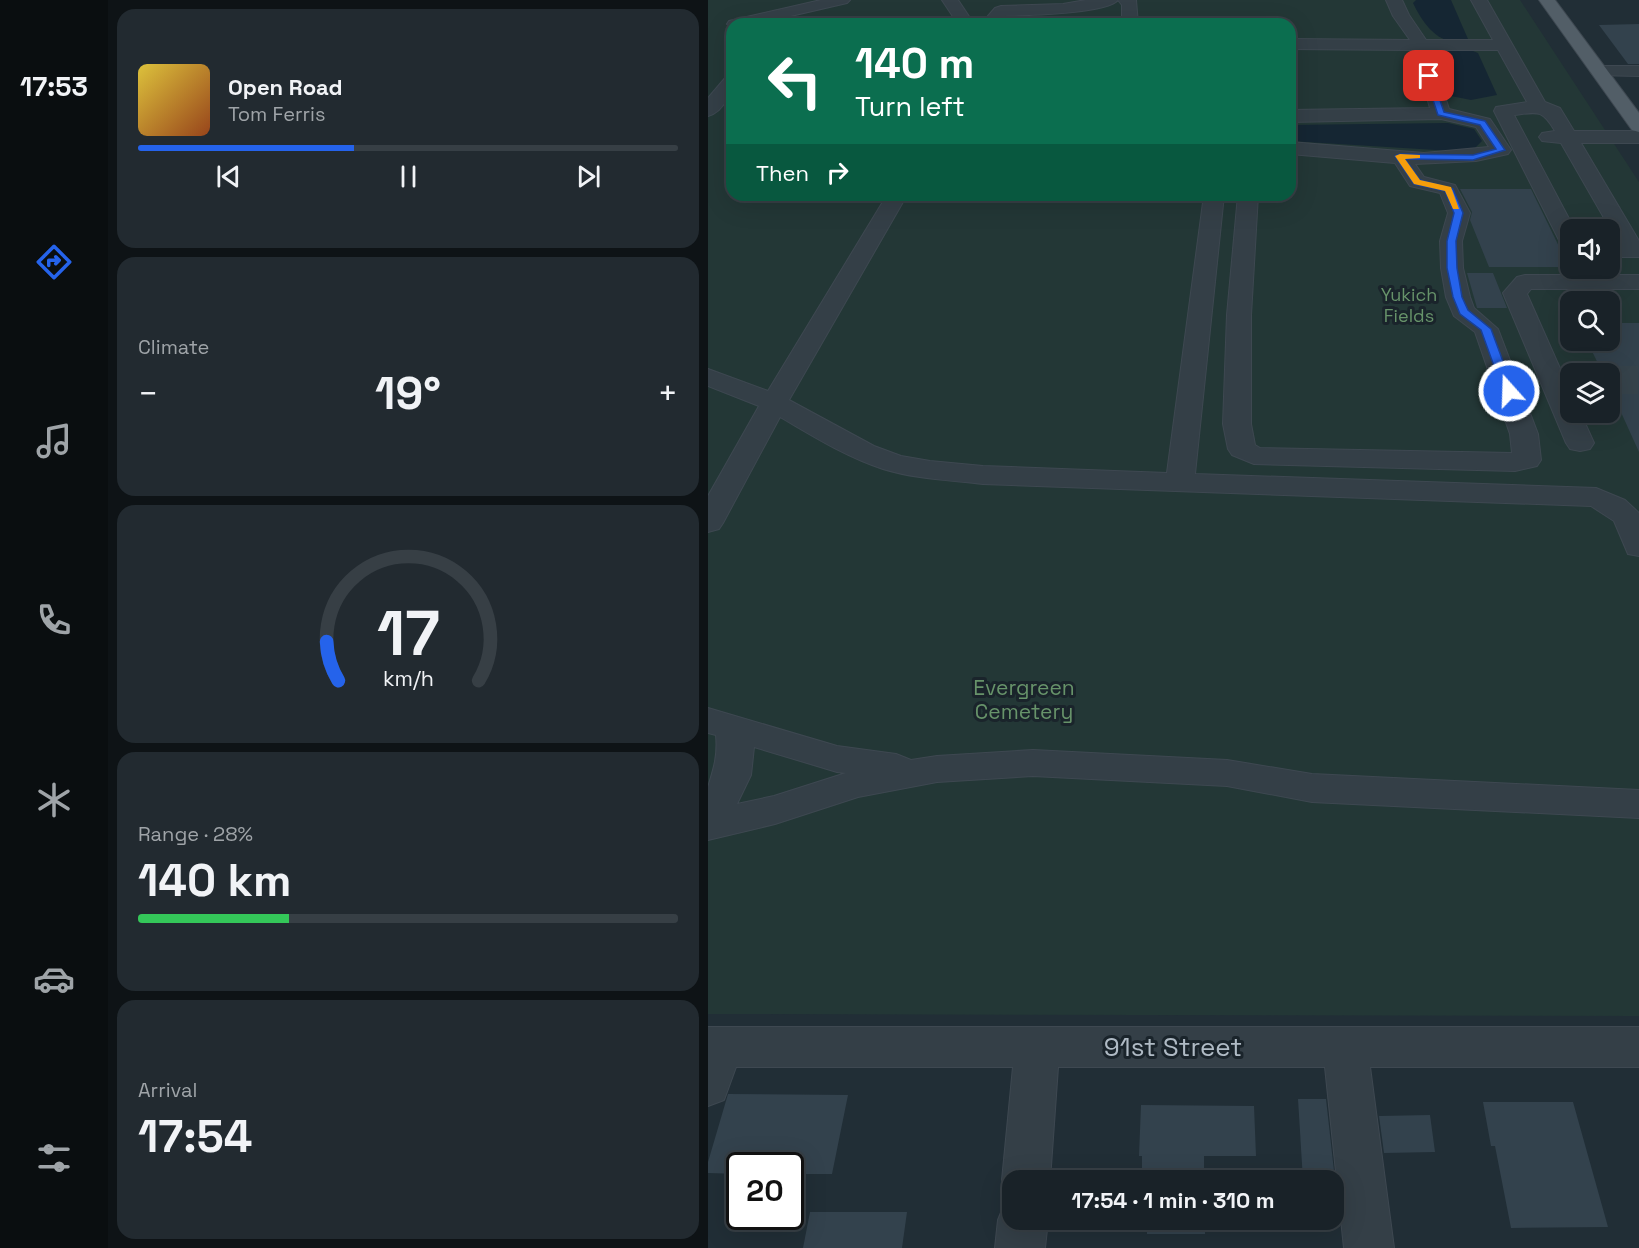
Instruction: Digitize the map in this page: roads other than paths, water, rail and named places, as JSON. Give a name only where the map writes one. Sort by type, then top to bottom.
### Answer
[{"type":"main road","points":[[1547,0],[1639,126]]},
{"type":"street","points":[[765,18],[842,0]]},
{"type":"street","points":[[950,0],[962,18]]},
{"type":"street","points":[[997,18],[1001,11],[1063,9],[1111,0]]},
{"type":"street","points":[[1126,0],[1130,3],[1130,18]]},
{"type":"street","points":[[1394,0],[1401,16],[1420,44],[1441,113]]},
{"type":"street","points":[[1479,0],[1538,106]]},
{"type":"street","points":[[732,7],[734,18]]},
{"type":"street","points":[[1296,44],[1504,45]]},
{"type":"street","points":[[1599,71],[1639,71]]},
{"type":"street","points":[[708,110],[726,88]]},
{"type":"street","points":[[1560,221],[1503,111],[1538,106],[1553,112],[1616,219]]},
{"type":"street","points":[[1296,116],[1441,113],[1483,123],[1501,150],[1473,158],[1400,156],[1296,148]]},
{"type":"street","points":[[1517,137],[1639,137]]},
{"type":"street","points":[[1248,201],[1239,315],[1237,424],[1242,448],[1254,456],[1503,462],[1527,460],[1524,434],[1486,329],[1463,311],[1458,297],[1452,268],[1451,241],[1459,213],[1448,189],[1417,182],[1400,156]]},
{"type":"street","points":[[708,523],[774,403],[893,201]]},
{"type":"street","points":[[1180,482],[1213,201]]},
{"type":"street","points":[[1620,226],[1634,250],[1620,250]]},
{"type":"street","points":[[1560,376],[1515,293],[1525,282],[1606,289],[1639,282]]},
{"type":"street","points":[[708,377],[774,403],[864,452],[894,463],[930,470],[983,475],[1596,497],[1623,510],[1631,521],[1639,547]]},
{"type":"street","points":[[1574,423],[1580,443]]},
{"type":"street","points":[[721,725],[837,759],[878,766],[937,769],[1033,764],[1174,769],[1227,773],[1312,788],[1639,804]]},
{"type":"street","points":[[708,814],[730,783],[737,765],[721,725]]},
{"type":"street","points":[[708,825],[774,810],[856,784],[937,769]]},
{"type":"street","points":[[1027,1170],[1037,1047]]},
{"type":"street","name":"91st Street","points":[[712,1059],[1037,1047],[1639,1047]]},
{"type":"street","points":[[1345,1047],[1368,1248]]},
{"type":"street","points":[[1020,1248],[1022,1230]]},
{"type":"water","points":[[1416,0],[1451,0],[1468,39],[1449,41],[1434,33],[1417,11],[1413,3]]},
{"type":"water","points":[[1451,49],[1468,49],[1478,53],[1497,95],[1471,100],[1451,96],[1445,74],[1444,52]]},
{"type":"water","points":[[1448,123],[1474,129],[1482,141],[1474,149],[1452,151],[1296,141],[1296,125]]},
{"type":"tunnel","points":[[1620,380],[1639,380]]},
{"type":"park label","name":"Yukich Fields","points":[[1409,304]]},
{"type":"park label","name":"Evergreen Cemetery","points":[[1024,699]]}]
